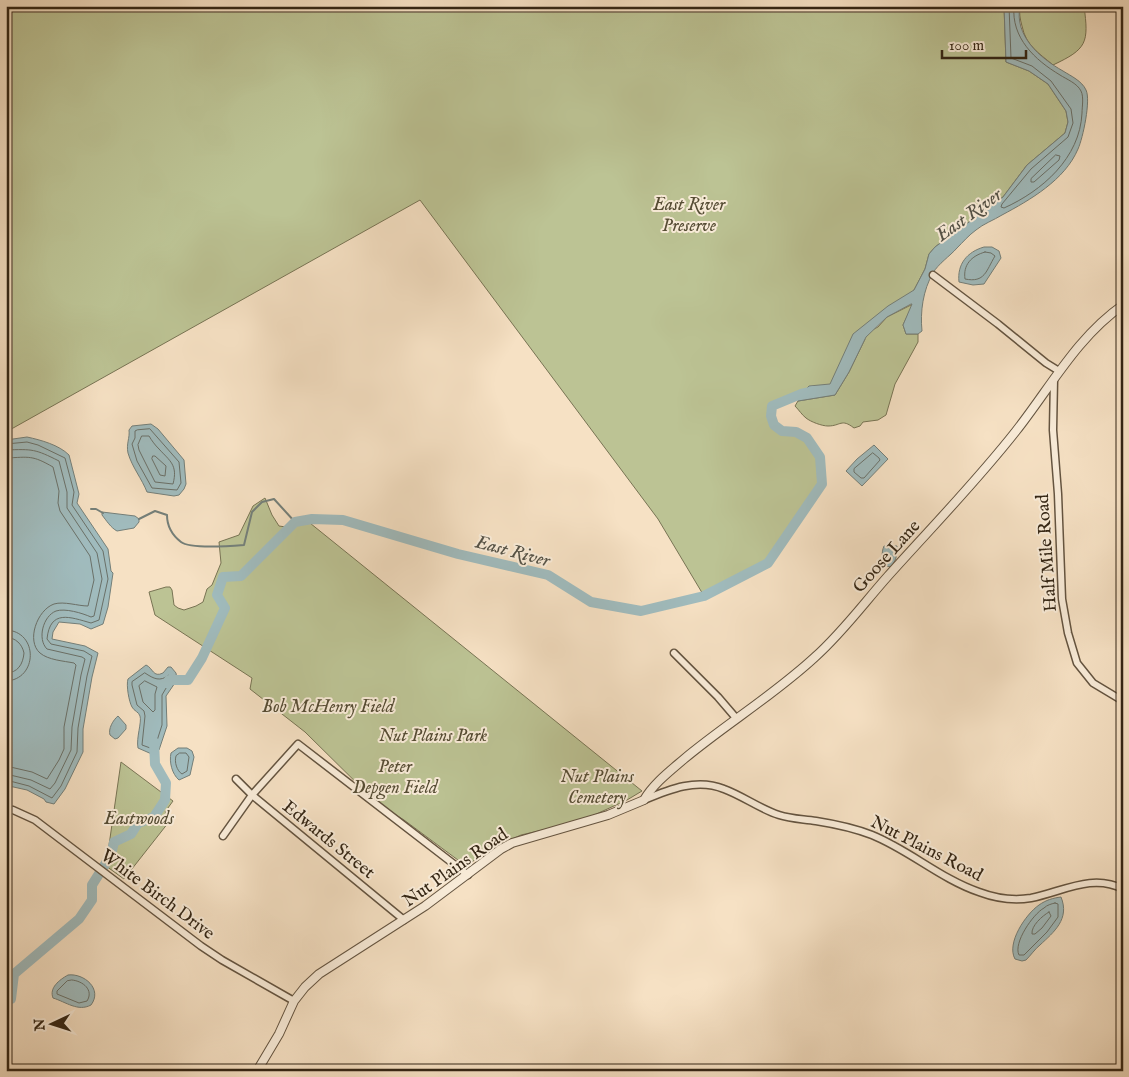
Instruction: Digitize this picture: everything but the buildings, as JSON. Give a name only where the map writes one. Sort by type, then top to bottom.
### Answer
[{"type":"street","points":[[933,275],[1046,363],[1059,371]]},
{"type":"street","name":"Goose Lane","points":[[644,800],[647,794],[668,773],[713,735],[776,689],[832,641],[1016,431],[1077,348],[1100,324],[1123,305]]},
{"type":"street","name":"Half Mile Road","points":[[1054,379],[1052,430],[1058,494],[1062,595],[1068,633],[1077,663],[1093,683],[1123,701]]},
{"type":"street","points":[[674,653],[718,696],[736,718]]},
{"type":"street","points":[[223,836],[252,795],[298,744],[468,875]]},
{"type":"street","name":"Edwards Street","points":[[236,779],[252,795],[404,920]]},
{"type":"street","name":"Nut Plains Road","points":[[257,1071],[279,1034],[294,1002],[305,987],[319,974],[404,920],[501,849],[512,843],[601,817],[682,786],[699,783],[711,784],[778,814],[841,826],[874,836],[964,886],[994,897],[1008,899],[1031,898],[1091,882],[1103,883],[1123,889]]},
{"type":"street","name":"White Birch Drive","points":[[6,809],[13,810],[35,820],[108,877],[219,958],[294,1002]]},
{"type":"green space","name":"East River Preserve","points":[[6,6],[1004,6],[1006,62],[1029,71],[1048,84],[1066,111],[1068,122],[1065,133],[1027,165],[1003,197],[935,247],[929,254],[925,269],[914,290],[914,298],[888,313],[872,330],[878,327],[887,317],[913,304],[903,325],[906,334],[918,334],[918,342],[895,384],[886,415],[878,420],[863,422],[860,426],[854,428],[846,423],[826,426],[808,419],[795,406],[798,401],[835,395],[865,339],[852,352],[842,373],[832,387],[814,395],[801,394],[772,406],[771,416],[774,425],[782,431],[796,432],[807,438],[820,457],[822,484],[768,563],[704,596],[658,519],[420,200],[6,432]]},
{"type":"green space","points":[[1020,6],[1084,6],[1086,29],[1083,43],[1073,54],[1053,65],[1027,39],[1021,21]]},
{"type":"green space","name":"Nut Plains Park","points":[[265,498],[279,526],[286,527],[305,519],[642,791],[581,821],[521,835],[492,848],[466,866],[404,820],[378,804],[305,732],[250,689],[252,678],[155,615],[149,592],[166,587],[170,587],[172,590],[174,605],[178,608],[184,610],[203,602],[207,589],[212,585],[221,563],[219,542],[239,535],[253,506]]},
{"type":"green space","name":"Eastwoods","points":[[121,762],[173,801],[165,812],[172,818],[124,879],[106,866]]},
{"type":"water","points":[[1004,6],[1020,6],[1019,17],[1021,27],[1031,45],[1054,66],[1079,81],[1086,90],[1087,110],[1078,149],[1065,170],[1056,180],[1024,203],[968,236],[938,266],[933,273],[925,294],[921,316],[922,331],[918,334],[906,334],[903,325],[912,304],[887,317],[866,337],[849,372],[835,395],[798,401],[801,394],[809,386],[830,384],[853,334],[888,306],[914,290],[925,269],[929,254],[935,247],[1003,197],[1027,165],[1065,133],[1068,122],[1066,111],[1048,84],[1029,71],[1006,62]]},
{"type":"water","points":[[984,247],[992,247],[999,251],[1001,258],[984,284],[973,285],[959,282],[960,270],[964,260],[973,252]]},
{"type":"water","points":[[151,424],[158,429],[184,460],[186,484],[179,495],[147,492],[130,458],[128,450],[129,430],[132,426]]},
{"type":"water","points":[[27,437],[44,441],[65,451],[69,455],[79,494],[77,503],[108,549],[111,571],[113,573],[108,607],[103,624],[91,629],[80,624],[59,622],[53,632],[52,639],[85,646],[98,653],[83,729],[83,752],[65,789],[54,804],[46,802],[27,790],[9,786],[6,781],[6,664],[11,658],[12,653],[6,648],[6,440]]},
{"type":"water","points":[[874,445],[888,459],[862,486],[846,471]]},
{"type":"water","points":[[102,512],[135,516],[139,519],[139,522],[134,528],[117,531],[102,515]]},
{"type":"water","points":[[884,546],[897,546],[896,558],[892,567],[886,566],[884,561],[882,554]]},
{"type":"water","points":[[146,665],[157,674],[163,673],[168,667],[171,667],[176,673],[177,680],[166,696],[167,726],[159,750],[154,755],[138,748],[140,716],[131,705],[127,682],[128,679]]},
{"type":"water","points":[[118,716],[126,725],[126,729],[115,739],[110,735],[110,730]]},
{"type":"water","points":[[178,748],[187,748],[192,751],[194,757],[190,775],[179,780],[173,771],[170,760],[171,753]]},
{"type":"water","points":[[1061,897],[1063,905],[1062,918],[1055,930],[1026,960],[1015,959],[1013,945],[1015,937],[1028,915],[1042,903]]},
{"type":"water","points":[[68,975],[80,977],[90,983],[95,993],[91,1005],[77,1007],[53,998],[52,991],[58,982]]},
{"type":"waterway","name":"East River","points":[[167,683],[169,680],[188,680],[202,658],[225,608],[217,595],[223,577],[241,576],[295,522],[312,519],[343,520],[458,554],[548,575],[591,602],[641,611],[704,596],[768,563],[822,484],[820,457],[807,438],[796,432],[782,431],[774,425],[771,416],[772,406],[801,394],[815,391]]},
{"type":"waterway","points":[[139,519],[155,511],[167,515],[171,530],[175,536],[181,542],[193,546],[244,545],[252,512],[262,502],[274,499],[295,522]]},
{"type":"waterway","points":[[91,509],[96,509],[103,513]]},
{"type":"waterway","name":"East River","points":[[6,1000],[11,999],[14,974],[79,919],[92,900],[92,885],[111,855],[114,842],[131,834],[138,823],[154,817],[165,800],[166,783],[155,764],[154,742]]},
{"type":"park label","name":"Bob McHenry Field","points":[[328,706]]},
{"type":"park label","name":"Peter Depgen Field","points":[[395,776]]},
{"type":"park label","name":"Nut Plains Cemetery","points":[[597,786]]}]
